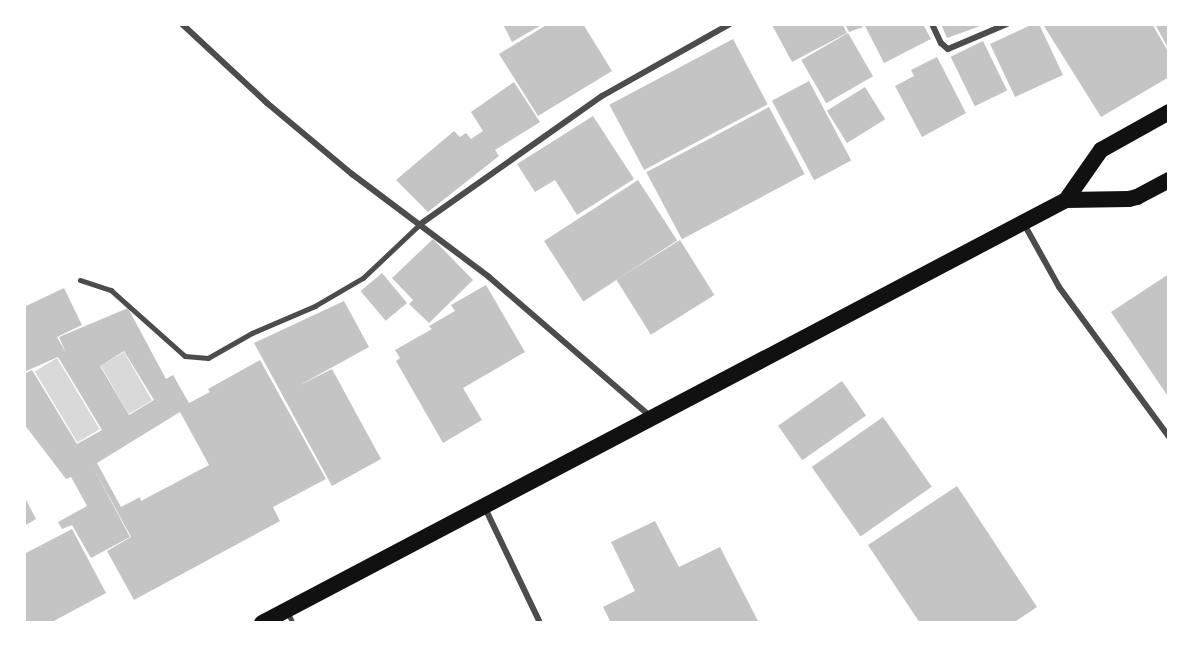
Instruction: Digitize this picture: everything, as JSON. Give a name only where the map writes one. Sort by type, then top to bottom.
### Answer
[{"type":"highway","points":[[1066,200],[1101,150],[1169,112]]},
{"type":"highway","points":[[262,623],[290,616],[485,508],[1066,200],[1137,197],[1169,180]]},
{"type":"street","points":[[182,24],[267,103],[335,160],[489,276],[653,419]]},
{"type":"street","points":[[419,225],[602,96],[730,24]]},
{"type":"street","points":[[932,24],[941,43],[948,49],[1007,24]]},
{"type":"street","points":[[1023,223],[1059,287],[1169,436]]},
{"type":"street","points":[[485,508],[540,623]]},
{"type":"lane","points":[[80,280],[111,290],[185,356],[208,358],[252,333],[315,306],[363,278],[419,225]]},
{"type":"shaded area","points":[[124,352],[152,400],[129,414],[101,366]]},
{"type":"shaded area","points":[[57,358],[100,429],[77,443],[35,371]]},
{"type":"building","points":[[503,24],[543,24],[512,42]]},
{"type":"building","points":[[548,24],[583,24],[612,71],[538,116],[499,54]]},
{"type":"building","points":[[842,24],[847,33],[792,62],[772,25]]},
{"type":"building","points":[[845,24],[862,24],[863,27],[849,32]]},
{"type":"building","points":[[864,24],[923,24],[931,39],[884,63]]},
{"type":"building","points":[[941,24],[986,24],[947,38]]},
{"type":"building","points":[[1033,24],[1039,24],[1063,75],[1015,97],[990,44]]},
{"type":"building","points":[[1047,24],[1152,24],[1169,53],[1169,77],[1101,117],[1044,26]]},
{"type":"building","points":[[1155,24],[1169,24],[1169,50]]},
{"type":"building","points":[[848,33],[873,76],[826,103],[801,60]]},
{"type":"building","points":[[733,39],[768,104],[644,170],[609,105]]},
{"type":"building","points":[[983,41],[1007,90],[975,106],[951,57]]},
{"type":"building","points":[[937,57],[966,113],[922,137],[895,86],[914,76],[911,70]]},
{"type":"building","points":[[809,81],[851,160],[814,180],[772,101]]},
{"type":"building","points":[[514,82],[540,122],[495,150],[499,156],[428,212],[396,180],[454,131],[460,137],[466,133],[471,139],[483,131],[471,112]]},
{"type":"building","points":[[865,87],[885,119],[847,143],[827,111]]},
{"type":"building","points":[[769,107],[805,174],[682,239],[646,172]]},
{"type":"building","points":[[593,116],[634,179],[577,215],[555,180],[535,192],[517,164]]},
{"type":"building","points":[[638,180],[677,240],[583,301],[544,241]]},
{"type":"building","points":[[433,239],[473,280],[429,323],[409,304],[413,300],[392,278]]},
{"type":"building","points":[[680,240],[714,295],[651,335],[616,280]]},
{"type":"building","points":[[382,273],[407,303],[386,321],[361,291]]},
{"type":"building","points":[[1169,274],[1169,398],[1111,312]]},
{"type":"building","points":[[486,285],[525,352],[463,388],[482,420],[443,443],[396,361],[400,358],[395,350],[432,329],[429,326],[455,311],[451,305]]},
{"type":"building","points":[[64,288],[82,325],[57,337],[66,353],[59,337],[128,308],[166,379],[173,375],[189,403],[210,392],[208,389],[260,360],[326,479],[273,507],[280,521],[134,600],[107,551],[131,537],[92,465],[130,537],[91,558],[72,525],[62,529],[58,522],[87,506],[71,477],[66,479],[24,424],[24,374],[32,370],[77,444],[102,430],[58,357],[24,372],[24,307]],"holes":[[[124,351],[154,400],[129,415],[100,366]],[[180,412],[209,465],[141,501],[140,497],[121,507],[97,463]]]},
{"type":"building","points":[[344,301],[369,347],[298,386],[332,369],[381,459],[332,486],[254,343]]},
{"type":"building","points":[[842,381],[866,415],[802,460],[778,426]]},
{"type":"building","points":[[883,417],[932,487],[860,537],[812,467]]},
{"type":"building","points":[[957,486],[1037,607],[1013,623],[920,623],[868,545]]},
{"type":"building","points":[[24,496],[36,519],[24,526]]},
{"type":"building","points":[[655,521],[679,567],[720,547],[759,623],[611,623],[603,607],[635,591],[611,542]]},
{"type":"building","points":[[72,529],[106,593],[50,623],[24,623],[24,554]]}]
